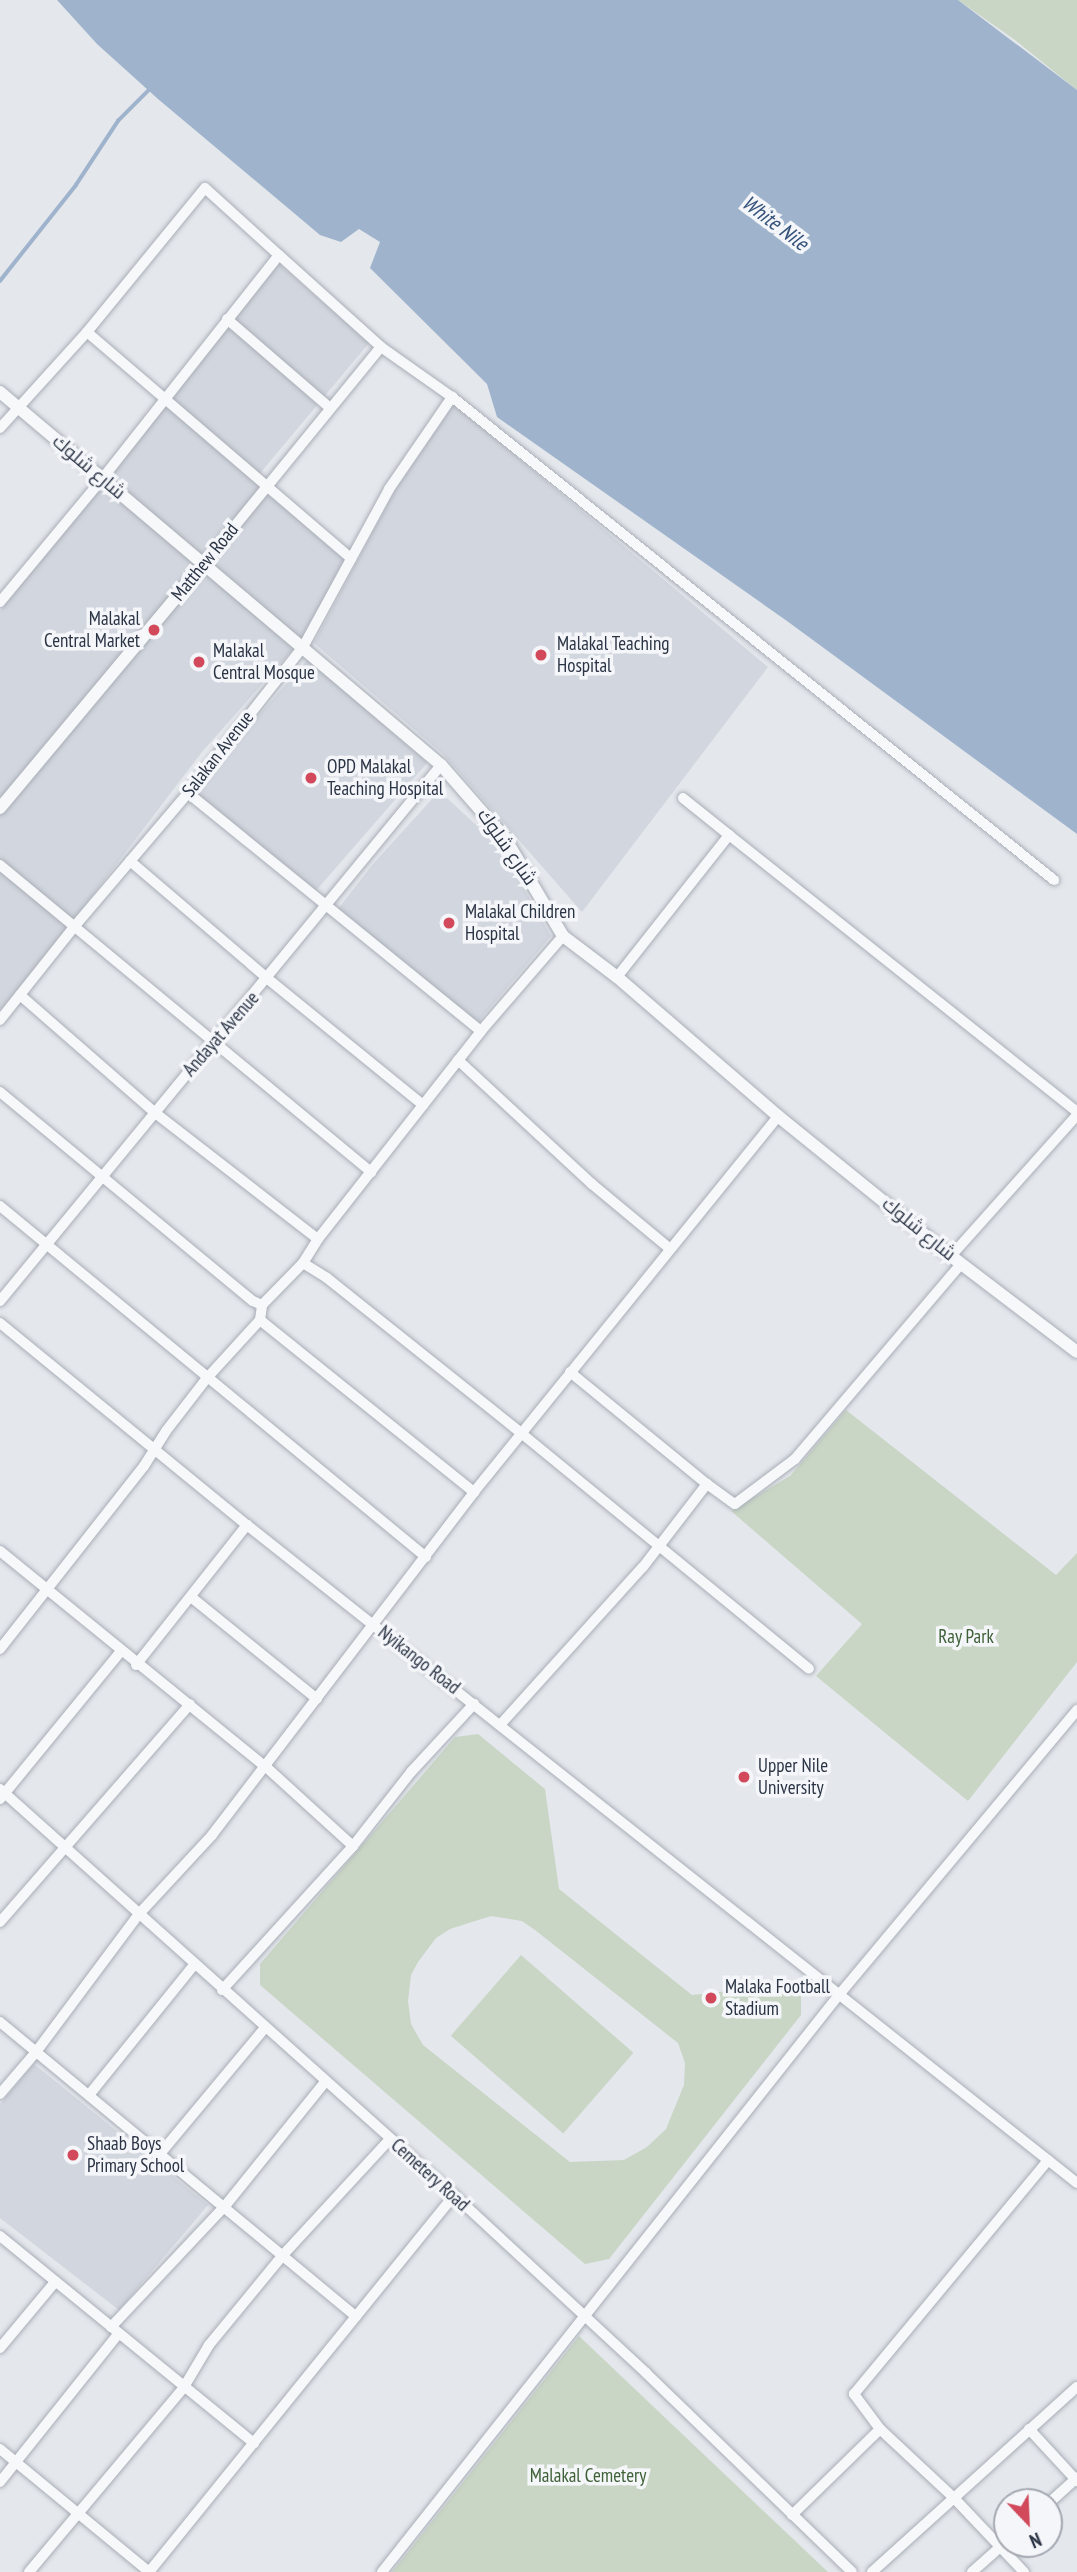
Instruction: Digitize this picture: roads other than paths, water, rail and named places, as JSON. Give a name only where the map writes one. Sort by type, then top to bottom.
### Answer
[{"type":"street","points":[[0,428],[20,410],[87,332],[205,188],[381,346],[452,397],[1054,880]]},
{"type":"street","points":[[0,602],[166,400],[279,256]]},
{"type":"street","points":[[227,319],[329,407]]},
{"type":"street","points":[[87,332],[351,558]]},
{"type":"street","name":"Matthew Road","points":[[0,808],[381,346]]},
{"type":"street","name":"شارع شلوك","points":[[0,392],[441,765],[505,838],[563,936],[617,978],[778,1116],[956,1260],[1077,1352]]},
{"type":"street","name":"Salakan Avenue","points":[[0,1020],[74,927],[188,793],[303,647],[389,489],[452,397]]},
{"type":"street","name":"Andayat Avenue","points":[[0,1301],[102,1174],[268,979],[441,765]]},
{"type":"street","points":[[188,793],[481,1031]]},
{"type":"street","points":[[570,1372],[735,1504],[796,1459],[1077,1114],[682,798]]},
{"type":"street","points":[[617,978],[729,835]]},
{"type":"street","points":[[130,861],[268,979],[424,1105]]},
{"type":"street","points":[[0,865],[371,1172]]},
{"type":"street","points":[[0,1649],[156,1449],[166,1431],[206,1378],[260,1320],[262,1306],[303,1263],[318,1239],[481,1031],[563,936]]},
{"type":"street","points":[[20,995],[154,1112],[318,1239]]},
{"type":"street","points":[[458,1060],[592,1184],[669,1248]]},
{"type":"street","points":[[0,1092],[102,1174],[177,1240],[262,1306]]},
{"type":"street","points":[[0,2094],[36,2052],[138,1915],[212,1835],[474,1492],[778,1116]]},
{"type":"street","points":[[0,1206],[426,1557]]},
{"type":"street","points":[[303,1263],[327,1278],[521,1433],[809,1669]]},
{"type":"street","points":[[260,1320],[474,1492]]},
{"type":"street","name":"Nyikango Road","points":[[0,1323],[247,1525],[838,1996],[1076,2180]]},
{"type":"street","points":[[500,1725],[659,1547],[707,1484]]},
{"type":"street","points":[[136,1665],[247,1525]]},
{"type":"street","points":[[0,1551],[136,1665],[190,1704],[265,1766],[353,1846]]},
{"type":"street","points":[[191,1597],[317,1699]]},
{"type":"street","points":[[2,1793],[121,1651]]},
{"type":"street","points":[[0,1922],[190,1704]]},
{"type":"street","points":[[222,1990],[353,1846],[411,1772],[474,1704]]},
{"type":"street","points":[[382,2572],[838,1996],[1077,1710]]},
{"type":"street","name":"Cemetery Road","points":[[2,1793],[454,2195],[646,2373],[852,2572]]},
{"type":"street","points":[[89,2095],[194,1965]]},
{"type":"street","points":[[0,2022],[356,2316]]},
{"type":"street","points":[[159,2155],[265,2028]]},
{"type":"street","points":[[0,2482],[115,2331],[225,2206],[326,2082]]},
{"type":"street","points":[[29,2572],[184,2387],[209,2345],[283,2255],[390,2139]]},
{"type":"street","points":[[993,2534],[880,2429],[854,2394],[1048,2160]]},
{"type":"street","points":[[0,2449],[149,2572],[454,2195]]},
{"type":"street","points":[[0,2236],[254,2443]]},
{"type":"street","points":[[0,2348],[55,2282]]},
{"type":"street","points":[[872,2572],[1077,2386]]},
{"type":"street","points":[[792,2515],[880,2429]]},
{"type":"street","points":[[1029,2429],[1076,2479]]},
{"type":"street","points":[[972,2572],[993,2554]]},
{"type":"water","name":"White Nile","points":[[57,0],[958,0],[1077,90],[1077,834],[787,621],[497,417],[487,384],[370,268],[380,242],[359,229],[341,242],[320,235],[158,99],[97,44]]},
{"type":"waterway","points":[[0,281],[76,185],[118,121],[149,90]]},
{"type":"place","name":"Malakal Central Market","points":[[154,630]]},
{"type":"place","name":"Malakal Teaching Hospital","points":[[541,655]]},
{"type":"place","name":"Malakal Central Mosque","points":[[199,662]]},
{"type":"place","name":"OPD Malakal Teaching Hospital","points":[[311,778]]},
{"type":"place","name":"Malakal Children Hospital","points":[[449,923]]},
{"type":"place","name":"Upper Nile University","points":[[744,1777]]},
{"type":"place","name":"Malaka Football Stadium","points":[[711,1998]]},
{"type":"place","name":"Shaab Boys Primary School","points":[[73,2155]]},
{"type":"park label","name":"Ray Park","points":[[966,1637]]},
{"type":"park label","name":"Malakal Cemetery","points":[[588,2476]]}]
